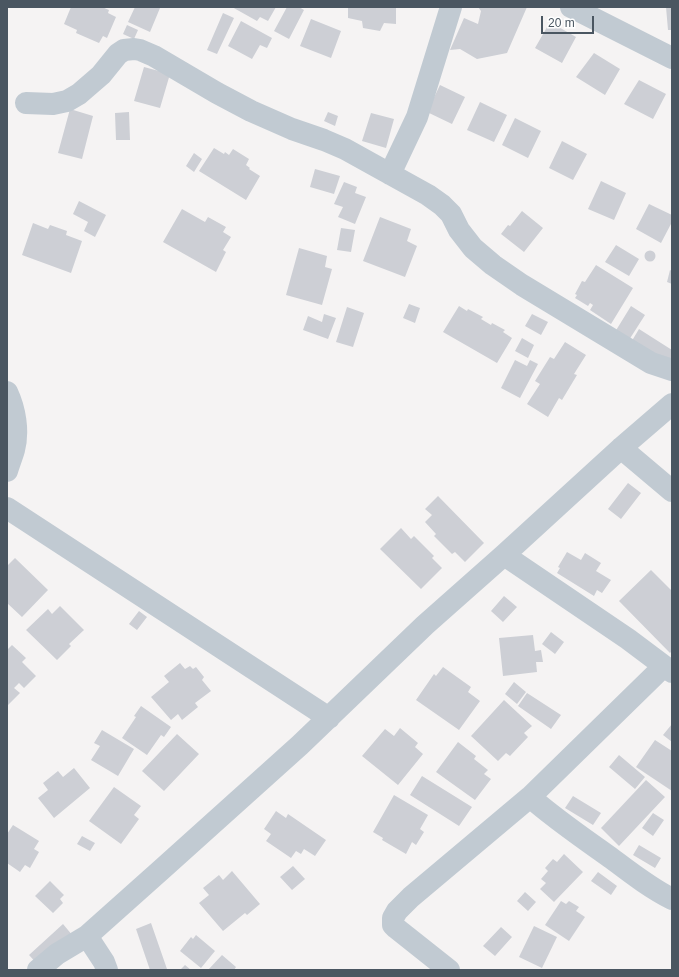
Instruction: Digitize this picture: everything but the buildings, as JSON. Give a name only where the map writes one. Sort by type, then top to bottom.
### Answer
[{"type":"street","points":[[390,174],[417,117],[451,7]]},
{"type":"street","points":[[572,7],[672,58]]},
{"type":"street","points":[[26,103],[53,104],[67,101],[79,94],[101,75],[118,54],[124,50],[140,50],[154,56],[251,111],[292,129],[345,149],[428,195],[442,205],[451,214],[459,230],[472,248],[493,265],[545,299],[651,363],[672,370]]},
{"type":"street","points":[[7,392],[15,419],[16,432],[14,449],[7,471]]},
{"type":"street","points":[[38,970],[57,954],[87,936],[283,761],[425,625],[672,404]]},
{"type":"street","points":[[622,448],[672,491]]},
{"type":"street","points":[[9,513],[329,718]]},
{"type":"street","points":[[449,970],[393,925],[393,918],[397,911],[411,897],[530,797],[668,669],[628,639],[504,555]]},
{"type":"street","points":[[530,797],[610,858],[656,891],[672,899]]},
{"type":"street","points":[[87,936],[104,962],[107,970]]}]
